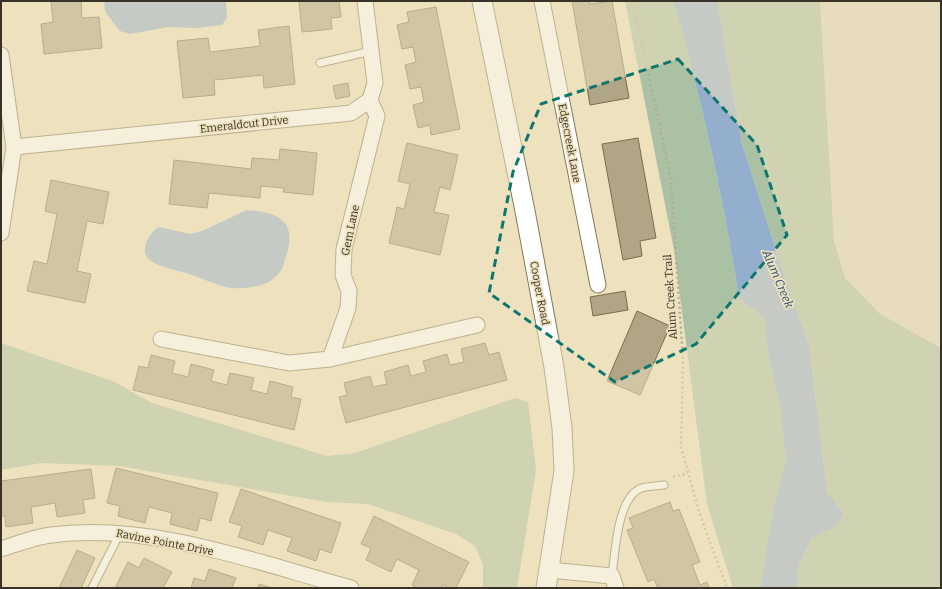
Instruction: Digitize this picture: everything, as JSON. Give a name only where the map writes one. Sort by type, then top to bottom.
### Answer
[{"type":"street","points":[[365,1],[375,83],[370,100]]},
{"type":"street","name":"Cooper Road","points":[[482,1],[554,367],[562,428],[564,472],[546,588]]},
{"type":"street","name":"Edgecreek Lane","points":[[542,1],[598,285]]},
{"type":"street","points":[[1,55],[14,147],[1,233]]},
{"type":"street","name":"Emeraldcut Drive","points":[[14,147],[351,113],[370,100]]},
{"type":"street","name":"Gem Lane","points":[[330,359],[348,308],[349,291],[342,275],[344,249],[377,116],[370,100]]},
{"type":"street","points":[[161,339],[289,364],[330,359],[477,325]]},
{"type":"street","name":"Ravine Pointe Drive","points":[[1,549],[50,535],[120,533],[192,545],[351,588]]},
{"type":"street","points":[[549,570],[614,582]]},
{"type":"lane","points":[[320,63],[371,51]]},
{"type":"lane","points":[[614,582],[619,528],[626,502],[639,489],[664,485]]},
{"type":"lane","points":[[92,588],[120,533]]},
{"type":"path","name":"Alum Creek Trail","points":[[633,1],[671,180],[682,360],[681,448],[699,512],[727,588]]},
{"type":"highlighted area","points":[[678,59],[757,145],[787,235],[696,344],[615,382],[489,293],[513,172],[541,104]]},
{"type":"shaded area","points":[[820,1],[941,1],[941,348],[880,314],[845,278],[834,241]]},
{"type":"green space","points":[[625,1],[673,1],[684,38],[711,148],[739,298],[765,318],[768,354],[780,406],[786,461],[774,504],[760,588],[733,588],[707,504],[674,250]]},
{"type":"green space","points":[[717,1],[820,1],[834,241],[845,278],[880,314],[941,348],[941,588],[797,588],[799,564],[812,538],[836,527],[844,514],[827,492],[809,345],[785,278],[742,144]]},
{"type":"green space","points":[[1,343],[115,382],[152,403],[327,456],[355,453],[515,398],[528,402],[536,470],[517,588],[483,588],[483,564],[475,546],[456,534],[368,504],[326,502],[119,466],[41,463],[1,470]]},
{"type":"water","points":[[104,1],[226,1],[227,18],[222,25],[196,28],[168,27],[130,34],[120,31],[112,21],[105,11]]},
{"type":"water","name":"Alum Creek","points":[[673,1],[717,1],[742,144],[785,278],[809,345],[827,492],[844,514],[836,527],[812,538],[799,564],[797,588],[760,588],[774,504],[786,461],[780,406],[768,354],[765,318],[739,298],[711,148],[684,38]]},
{"type":"water","points":[[247,210],[276,216],[287,226],[290,238],[282,269],[276,277],[269,282],[248,288],[227,287],[154,263],[145,253],[147,240],[159,227],[190,234],[202,231]]},
{"type":"building","points":[[51,1],[81,1],[82,18],[99,17],[102,48],[44,54],[41,24],[53,22]]},
{"type":"building","points":[[299,1],[339,1],[341,17],[331,18],[332,29],[302,32]]},
{"type":"building","points":[[572,1],[589,1],[590,4],[612,1],[629,98],[590,105]]},
{"type":"building","points":[[436,7],[460,129],[431,135],[430,125],[418,128],[413,105],[424,102],[421,87],[410,89],[405,65],[416,62],[413,47],[402,49],[397,25],[409,22],[407,12]]},
{"type":"building","points":[[289,26],[295,84],[264,88],[263,75],[214,80],[215,95],[183,98],[177,41],[208,38],[210,52],[260,46],[258,30]]},
{"type":"building","points":[[348,83],[350,96],[336,99],[333,86]]},
{"type":"building","points":[[638,138],[656,238],[640,241],[642,256],[623,260],[602,144]]},
{"type":"building","points":[[407,143],[458,155],[450,190],[440,187],[434,212],[449,215],[440,255],[389,243],[397,207],[404,209],[410,184],[398,181]]},
{"type":"building","points":[[280,149],[317,153],[313,195],[283,192],[284,188],[261,186],[260,198],[209,193],[207,208],[169,204],[174,160],[251,169],[252,158],[279,160]]},
{"type":"building","points":[[51,180],[109,192],[103,224],[87,221],[77,271],[91,274],[85,303],[27,291],[34,261],[47,264],[57,214],[45,211]]},
{"type":"building","points":[[625,291],[628,310],[593,316],[590,297]]},
{"type":"building","points":[[637,311],[670,326],[640,395],[607,381]]},
{"type":"building","points":[[485,343],[489,355],[499,352],[507,380],[346,423],[339,397],[347,395],[344,383],[370,376],[373,387],[387,384],[384,372],[408,365],[411,376],[426,372],[423,361],[447,354],[450,365],[464,362],[461,349]]},
{"type":"building","points":[[151,355],[175,361],[172,373],[188,377],[191,364],[214,370],[211,381],[227,385],[230,373],[254,378],[251,390],[267,394],[270,381],[293,387],[291,397],[301,399],[294,430],[133,390],[139,366],[148,368]]},
{"type":"building","points":[[116,468],[218,493],[211,521],[200,518],[197,531],[170,524],[172,513],[149,507],[145,523],[118,516],[120,506],[107,503]]},
{"type":"building","points":[[91,469],[95,498],[83,500],[85,513],[57,517],[55,503],[31,507],[33,523],[6,527],[5,516],[1,516],[1,481]]},
{"type":"building","points":[[241,489],[341,523],[331,553],[320,549],[316,561],[287,551],[292,538],[268,530],[263,545],[238,537],[242,526],[229,522]]},
{"type":"building","points":[[670,502],[673,511],[679,509],[700,562],[692,565],[700,585],[707,582],[709,588],[658,588],[654,579],[648,582],[627,530],[633,528],[629,518]]},
{"type":"building","points":[[374,516],[469,562],[456,588],[448,588],[443,585],[441,588],[417,588],[412,585],[419,570],[397,559],[391,572],[366,560],[371,548],[361,544]]},
{"type":"building","points":[[77,550],[95,558],[81,588],[59,588]]},
{"type":"building","points":[[144,558],[172,572],[163,588],[115,588],[128,562],[139,568]]},
{"type":"building","points":[[209,569],[236,578],[232,588],[191,588],[194,578],[205,581]]},
{"type":"building","points":[[259,584],[272,588],[258,588]]}]
